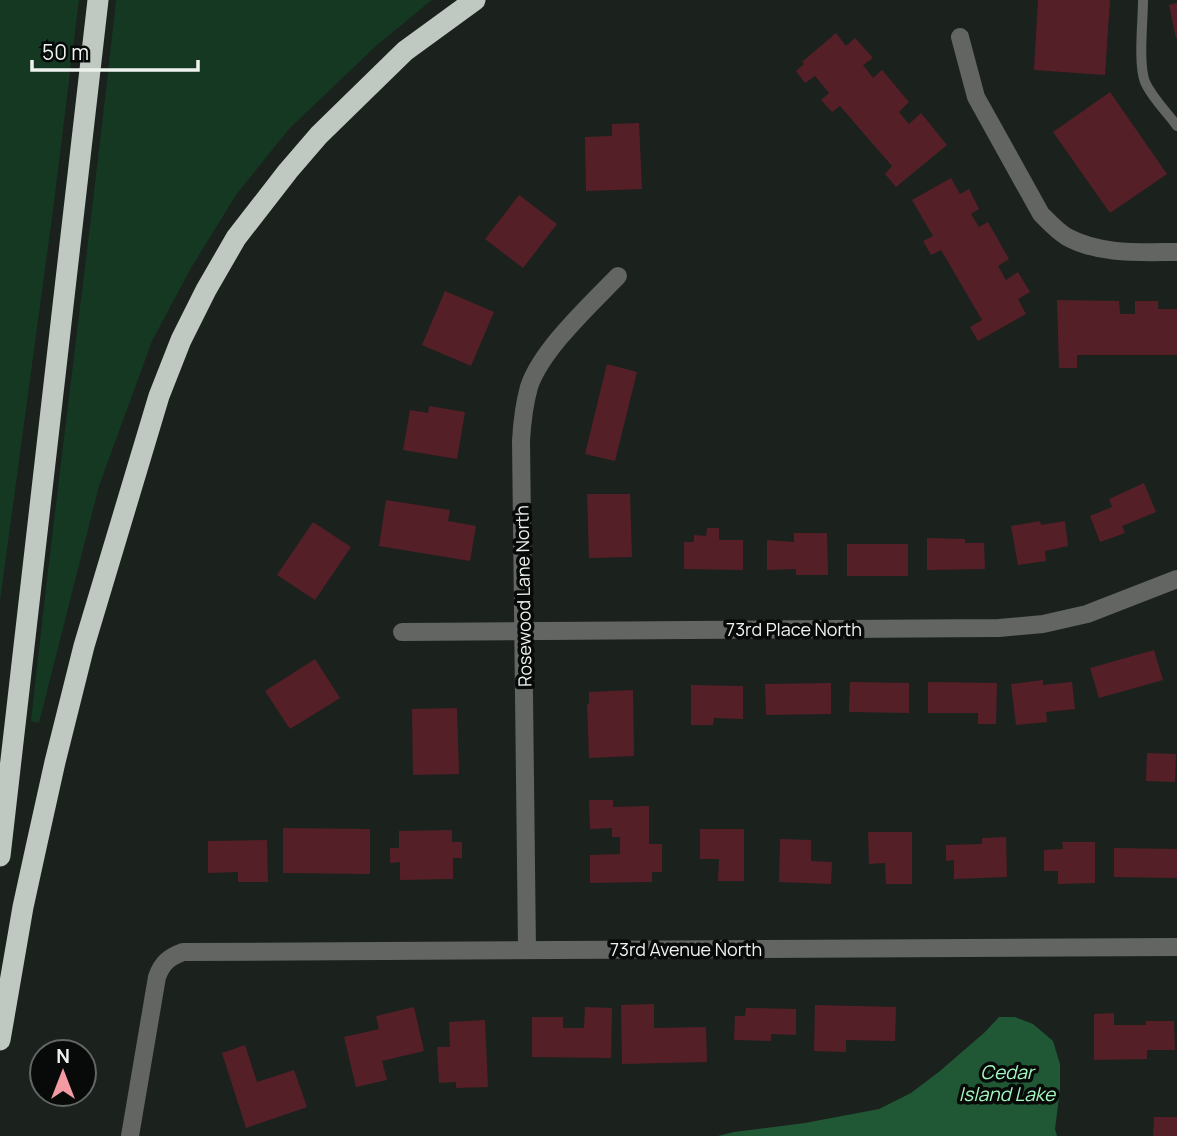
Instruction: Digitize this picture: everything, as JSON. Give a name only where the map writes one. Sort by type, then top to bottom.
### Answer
[{"type":"highway","points":[[0,856],[98,0]]},
{"type":"highway","points":[[0,1040],[23,906],[84,646],[159,396],[181,340],[236,238],[295,162],[405,51],[475,0]]},
{"type":"street","points":[[960,37],[976,97],[1041,214],[1054,227],[1067,237],[1095,247],[1123,251],[1177,251]]},
{"type":"street","name":"Rosewood Lane North","points":[[527,949],[521,441],[523,413],[530,386],[542,360],[618,276]]},
{"type":"street","name":"73rd Place North","points":[[402,632],[999,628],[1043,624],[1087,614],[1177,579]]},
{"type":"street","name":"73rd Avenue North","points":[[131,1136],[160,968],[173,955],[183,952],[1177,947]]},
{"type":"lane","points":[[1143,0],[1144,80],[1177,126]]},
{"type":"shaded area","points":[[0,0],[79,0],[0,601]]},
{"type":"shaded area","points":[[116,0],[432,0],[377,45],[289,129],[236,195],[191,268],[152,341],[99,486],[39,723],[31,721]]},
{"type":"water","name":"Cedar Island Lake","points":[[999,1017],[1015,1017],[1033,1024],[1053,1041],[1060,1064],[1055,1129],[1057,1136],[718,1136],[879,1109],[911,1093],[940,1071]]},
{"type":"building","points":[[1038,0],[1110,0],[1105,75],[1034,70]]},
{"type":"building","points":[[1177,3],[1177,38],[1176,38],[1169,5]]},
{"type":"building","points":[[836,33],[846,46],[855,38],[873,58],[863,65],[873,78],[882,70],[909,102],[899,112],[909,124],[921,113],[947,145],[896,187],[885,174],[892,166],[840,106],[832,112],[821,100],[829,93],[815,76],[805,83],[796,71],[804,64],[802,62]]},
{"type":"building","points":[[1110,92],[1167,174],[1110,213],[1053,132]]},
{"type":"building","points":[[639,123],[642,189],[586,191],[585,137],[612,136],[612,124]]},
{"type":"building","points":[[951,178],[960,194],[969,189],[979,209],[971,214],[979,227],[988,222],[1009,259],[998,266],[1006,280],[1018,272],[1030,292],[1018,299],[1026,314],[978,341],[970,327],[982,320],[941,250],[931,255],[923,241],[933,236],[912,200]]},
{"type":"building","points":[[519,195],[557,224],[523,268],[485,239]]},
{"type":"building","points":[[445,291],[494,312],[471,366],[422,345]]},
{"type":"building","points":[[1057,300],[1119,301],[1120,314],[1135,314],[1135,301],[1158,301],[1158,309],[1177,309],[1177,355],[1077,355],[1077,368],[1059,368]]},
{"type":"building","points":[[607,364],[637,372],[615,461],[585,454]]},
{"type":"building","points":[[429,406],[465,412],[457,459],[403,450],[410,410],[428,413]]},
{"type":"building","points":[[1144,483],[1156,512],[1122,526],[1125,533],[1100,542],[1090,516],[1112,507],[1109,499]]},
{"type":"building","points":[[587,494],[630,494],[632,557],[589,558]]},
{"type":"building","points":[[386,500],[450,510],[448,521],[476,526],[470,561],[379,546]]},
{"type":"building","points":[[1040,521],[1041,525],[1065,521],[1068,546],[1045,551],[1046,561],[1018,565],[1011,526]]},
{"type":"building","points":[[313,522],[351,547],[315,600],[277,575]]},
{"type":"building","points":[[707,528],[719,528],[719,540],[743,540],[743,570],[684,569],[684,542],[694,542],[694,535],[706,536]]},
{"type":"building","points":[[794,533],[827,533],[828,575],[796,575],[796,569],[767,570],[767,540],[794,542]]},
{"type":"building","points":[[927,538],[965,539],[965,543],[984,543],[985,569],[927,570]]},
{"type":"building","points":[[847,544],[908,544],[908,576],[847,576]]},
{"type":"building","points":[[1154,650],[1163,680],[1099,698],[1090,668]]},
{"type":"building","points":[[315,659],[340,698],[290,729],[265,691]]},
{"type":"building","points":[[1043,680],[1043,685],[1072,682],[1075,709],[1046,712],[1047,722],[1016,725],[1011,684]]},
{"type":"building","points":[[850,682],[909,683],[909,713],[849,712]]},
{"type":"building","points":[[928,682],[997,683],[996,724],[978,724],[978,713],[928,713]]},
{"type":"building","points":[[831,683],[831,714],[766,715],[765,684]]},
{"type":"building","points":[[691,685],[743,686],[743,719],[714,718],[713,725],[691,725]]},
{"type":"building","points":[[633,690],[634,756],[589,758],[589,692]]},
{"type":"building","points":[[457,708],[459,774],[413,775],[412,709]]},
{"type":"building","points":[[1147,753],[1176,754],[1175,782],[1146,781]]},
{"type":"building","points":[[589,800],[613,800],[613,807],[649,806],[649,844],[662,844],[662,872],[652,872],[652,882],[590,883],[590,855],[620,854],[620,837],[612,837],[612,828],[590,829]]},
{"type":"building","points":[[283,828],[370,829],[370,874],[283,873]]},
{"type":"building","points":[[700,829],[744,829],[744,881],[718,881],[719,859],[700,859]]},
{"type":"building","points":[[452,830],[452,842],[462,842],[462,858],[453,858],[453,879],[400,880],[400,862],[390,863],[390,848],[399,848],[399,831]]},
{"type":"building","points":[[868,832],[912,832],[912,884],[886,884],[885,863],[869,864]]},
{"type":"building","points":[[1006,837],[1007,877],[954,879],[954,860],[946,861],[946,845],[982,844],[982,838]]},
{"type":"building","points":[[780,839],[811,840],[811,861],[832,862],[831,884],[779,882]]},
{"type":"building","points":[[267,840],[268,882],[238,882],[238,872],[208,873],[208,841]]},
{"type":"building","points":[[1062,842],[1095,842],[1095,883],[1058,884],[1058,871],[1044,871],[1044,850],[1063,849]]},
{"type":"building","points":[[1114,848],[1177,849],[1177,878],[1114,877]]},
{"type":"building","points":[[654,1004],[654,1028],[706,1027],[707,1062],[622,1064],[621,1005]]},
{"type":"building","points":[[815,1005],[896,1007],[895,1041],[846,1040],[846,1052],[814,1051]]},
{"type":"building","points":[[414,1007],[424,1051],[382,1061],[387,1080],[356,1087],[344,1037],[379,1029],[376,1016]]},
{"type":"building","points":[[585,1007],[612,1008],[611,1058],[532,1057],[532,1017],[563,1017],[563,1028],[584,1028]]},
{"type":"building","points":[[746,1008],[796,1009],[796,1035],[771,1034],[771,1041],[734,1040],[735,1016],[745,1016]]},
{"type":"building","points":[[1114,1013],[1114,1025],[1146,1025],[1146,1021],[1174,1021],[1175,1050],[1147,1050],[1147,1059],[1094,1060],[1094,1014]]},
{"type":"building","points":[[485,1020],[488,1087],[456,1088],[456,1082],[439,1083],[437,1047],[450,1047],[449,1022]]},
{"type":"building","points":[[245,1045],[257,1082],[294,1070],[307,1107],[246,1128],[222,1053]]},
{"type":"building","points":[[1154,1117],[1177,1117],[1177,1136],[1153,1136]]}]
